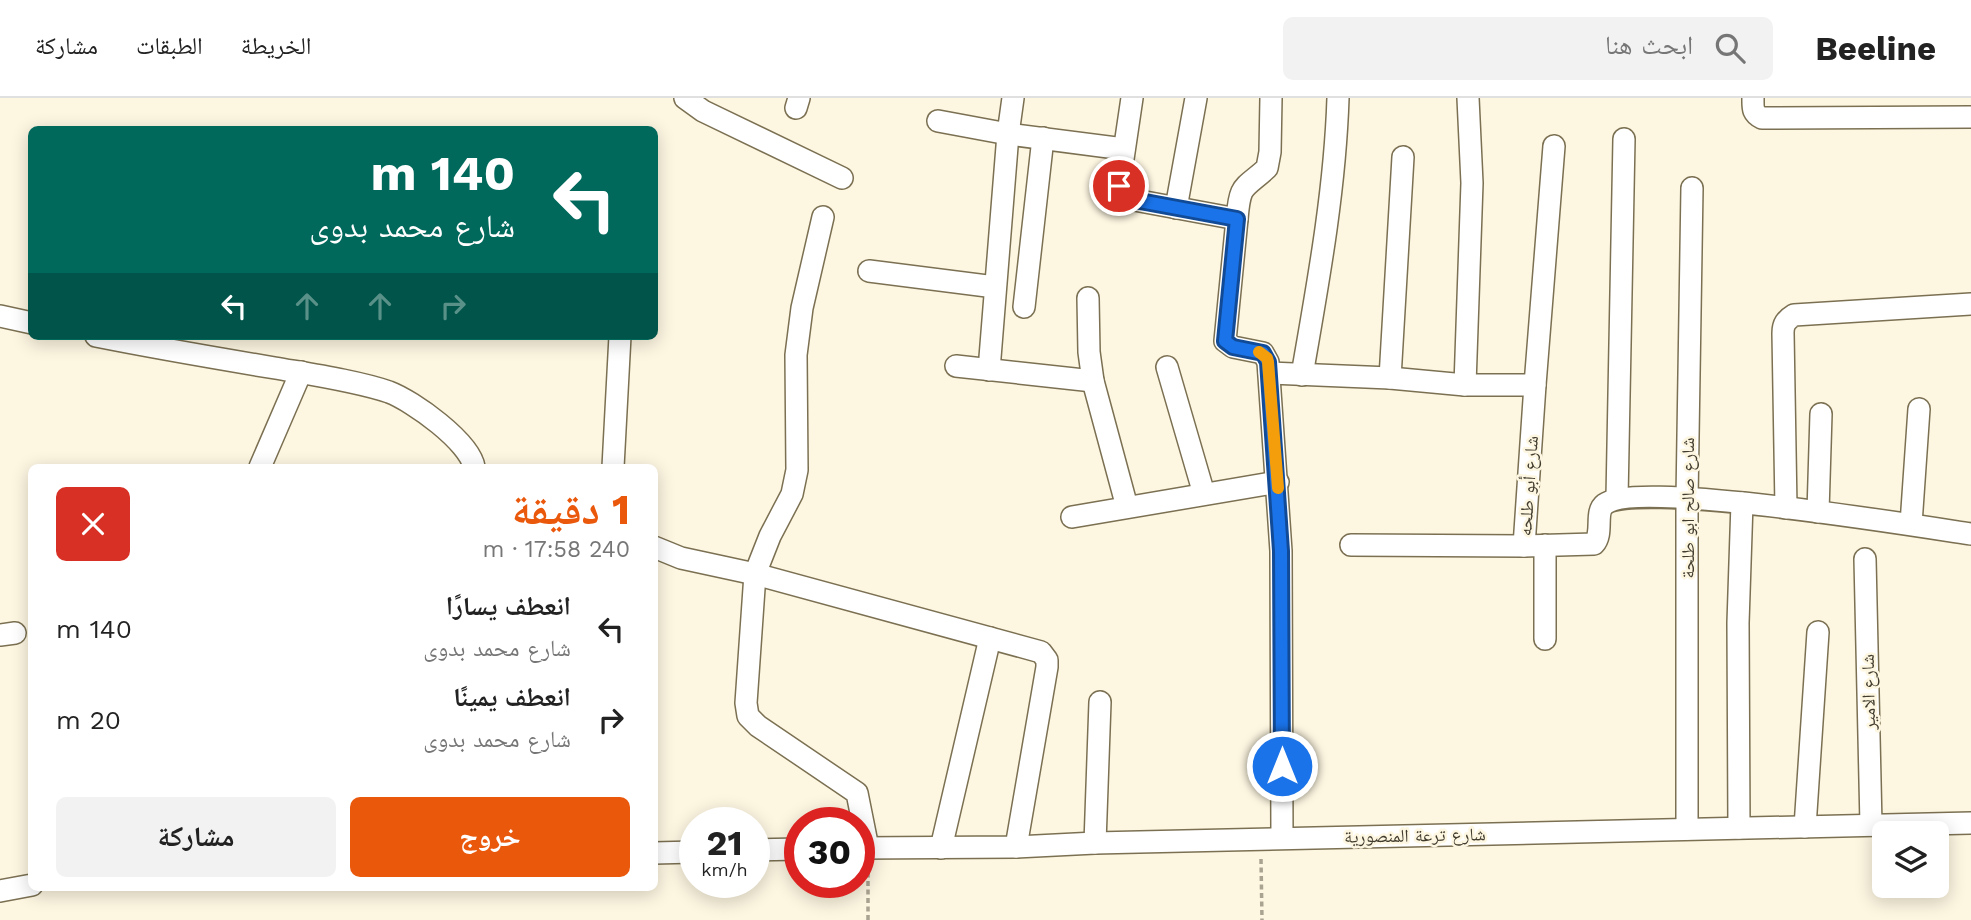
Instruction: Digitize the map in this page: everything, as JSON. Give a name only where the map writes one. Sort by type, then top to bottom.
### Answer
[{"type":"street","points":[[685,98],[703,111],[842,178]]},
{"type":"street","points":[[989,370],[1013,98]]},
{"type":"street","points":[[1132,98],[1119,186],[1124,197],[1237,219]]},
{"type":"street","points":[[1176,208],[1196,98]]},
{"type":"street","points":[[1271,98],[1267,168],[1240,192],[1225,341],[1233,347],[1263,353],[1267,358],[1269,373],[1278,482],[1281,564],[1282,838]]},
{"type":"street","points":[[1302,375],[1326,231],[1338,98]]},
{"type":"street","points":[[1465,385],[1472,183],[1468,98]]},
{"type":"street","points":[[1754,98],[1753,110],[1762,118],[1971,117]]},
{"type":"street","points":[[938,121],[1008,134],[1124,149]]},
{"type":"street","points":[[1024,307],[1042,138]]},
{"type":"street","points":[[1624,139],[1617,498],[1687,498],[1742,502],[1971,534]]},
{"type":"street","name":"شارع أبو طلحه","points":[[1554,146],[1535,385],[1534,545],[1594,544],[1600,534],[1601,509],[1604,504],[1617,498]]},
{"type":"street","points":[[1390,378],[1403,157]]},
{"type":"street","name":"شارع صالح ابو طلحة","points":[[1688,829],[1687,498],[1692,188]]},
{"type":"street","points":[[823,217],[802,308],[796,355],[797,470],[792,494],[755,574],[746,703],[748,716],[758,726],[857,793],[859,807]]},
{"type":"street","points":[[869,271],[995,287]]},
{"type":"street","points":[[1088,298],[1089,352],[1093,381],[1127,507]]},
{"type":"street","points":[[1786,508],[1783,326],[1787,319],[1794,315],[1971,304]]},
{"type":"street","points":[[0,316],[28,322]]},
{"type":"street","points":[[119,340],[301,372],[386,391],[406,399],[422,410],[466,449],[473,458],[474,464]]},
{"type":"street","points":[[613,464],[620,340]]},
{"type":"street","points":[[956,366],[1093,381]]},
{"type":"street","points":[[1167,367],[1204,494]]},
{"type":"street","points":[[261,464],[301,372]]},
{"type":"street","points":[[1269,373],[1390,378],[1465,385],[1535,385]]},
{"type":"street","points":[[1911,524],[1919,409]]},
{"type":"street","points":[[1818,512],[1821,414]]},
{"type":"street","points":[[1072,517],[1278,482]]},
{"type":"street","points":[[1739,828],[1738,622],[1742,502]]},
{"type":"street","points":[[1351,545],[1534,545],[1545,639]]},
{"type":"street","points":[[658,549],[681,558],[755,574],[1041,652],[1047,660],[1016,847]]},
{"type":"street","name":"شارع الامير","points":[[1865,559],[1871,825]]},
{"type":"street","points":[[1805,827],[1818,632]]},
{"type":"street","points":[[941,848],[990,638]]},
{"type":"street","points":[[1095,843],[1100,702]]},
{"type":"street","name":"شارع ترعة المنصورية","points":[[875,851],[1282,838],[1971,823]]},
{"type":"street","points":[[658,853],[679,852]]},
{"type":"street","points":[[0,891],[28,883]]},
{"type":"path","points":[[1261,855],[1262,919]]},
{"type":"path","points":[[867,898],[868,918]]},
{"type":"slow traffic","points":[[1259,352],[1263,353],[1268,362],[1278,488]]},
{"type":"route","points":[[1119,186],[1120,192],[1129,199],[1237,219],[1225,341],[1233,347],[1263,353],[1268,362],[1281,551],[1282,766]]}]
